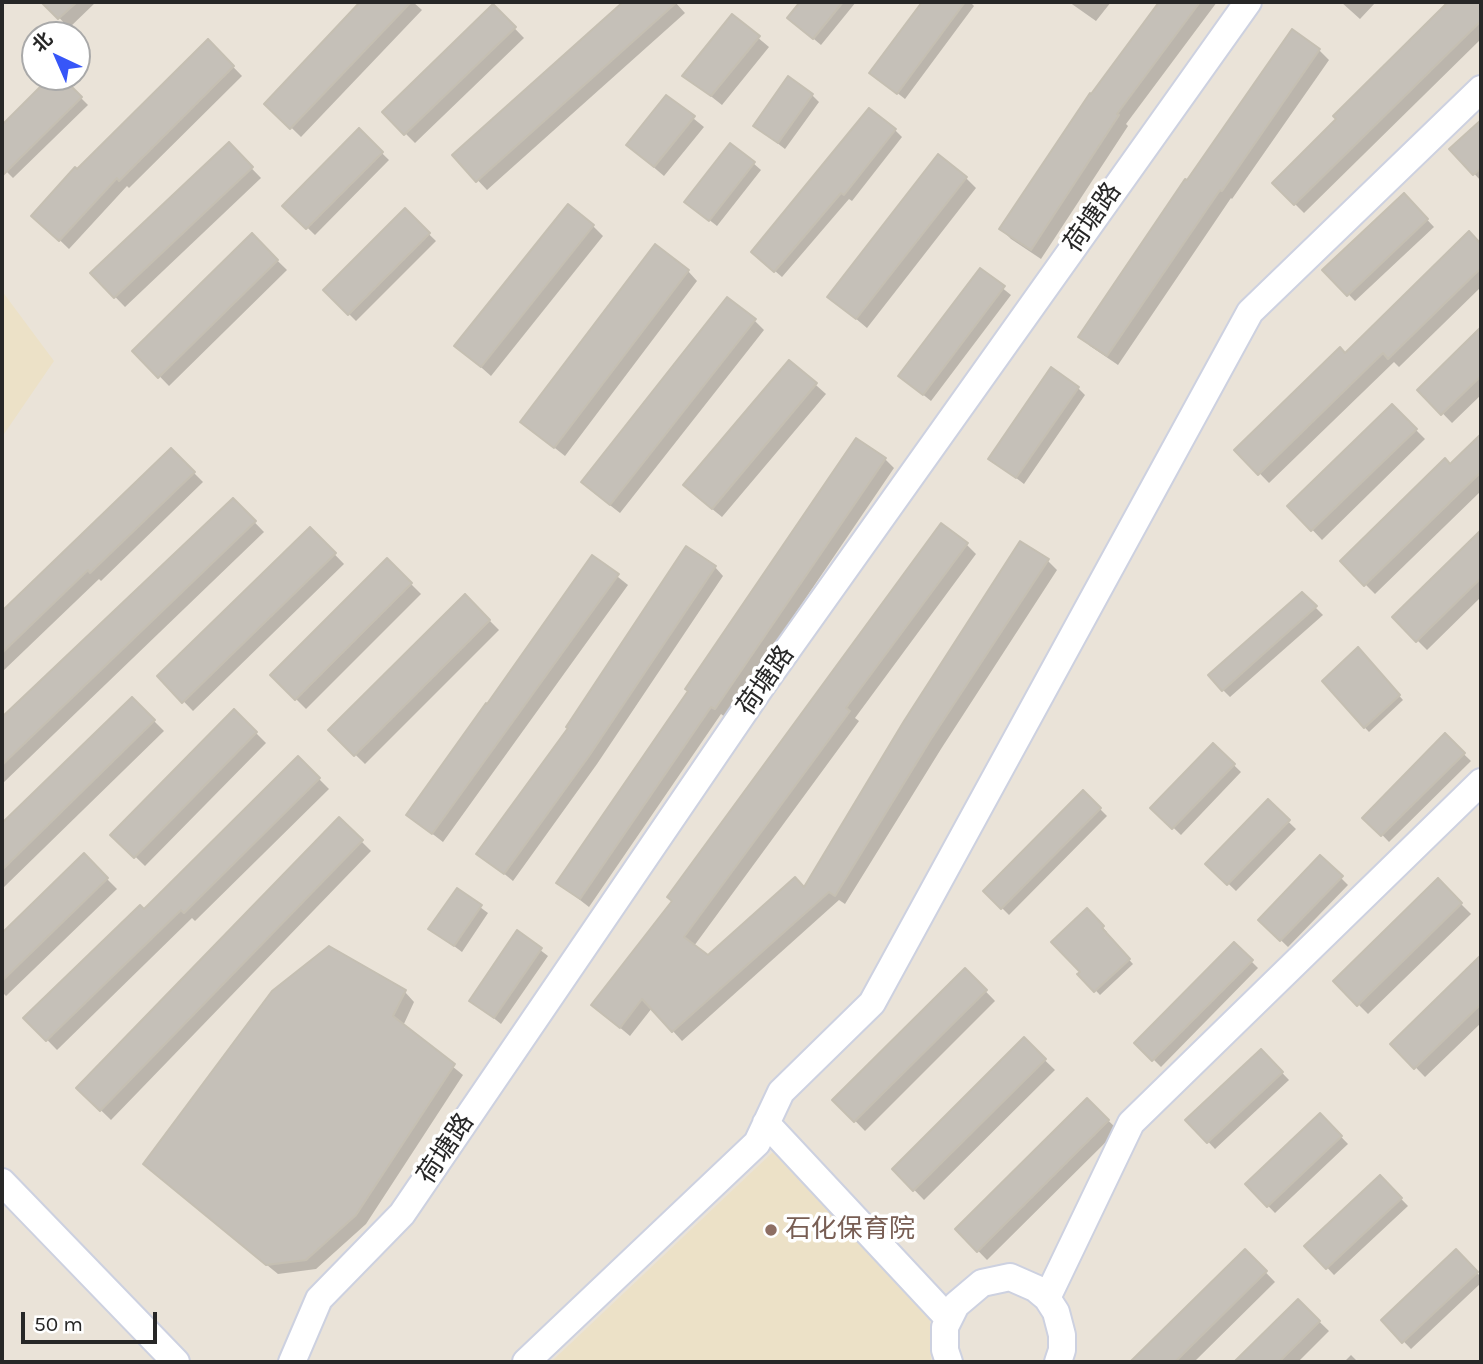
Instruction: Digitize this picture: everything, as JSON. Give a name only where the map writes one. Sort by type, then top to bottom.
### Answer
[{"type":"street","name":"荷塘路","points":[[292,1362],[319,1299],[402,1214],[761,687],[1248,2]]},
{"type":"street","points":[[526,1362],[757,1143],[781,1093],[872,1003],[1250,312],[1481,89]]},
{"type":"street","points":[[1047,1298],[1131,1123],[1481,782]]},
{"type":"street","points":[[766,1123],[948,1318]]},
{"type":"street","points":[[2,1182],[176,1362]]},
{"type":"street","points":[[949,1362],[945,1350],[948,1318],[956,1305],[982,1283],[1010,1277],[1025,1282],[1047,1298],[1060,1323],[1062,1350],[1058,1362]]},
{"type":"shaded area","points":[[2,291],[54,361],[2,437]]},
{"type":"shaded area","name":"石化保育院","points":[[774,1151],[930,1309],[931,1362],[551,1362]]},
{"type":"building","points":[[41,2],[77,2],[58,19]]},
{"type":"building","points":[[360,2],[411,2],[290,129],[264,104]]},
{"type":"building","points":[[623,2],[677,2],[476,182],[452,155]]},
{"type":"building","points":[[800,2],[843,2],[813,39],[787,18]]},
{"type":"building","points":[[922,2],[965,2],[897,94],[869,73]]},
{"type":"building","points":[[1159,2],[1200,2],[1117,114],[1119,115],[1031,250],[999,229],[1090,93]]},
{"type":"building","points":[[1448,2],[1481,2],[1481,21],[1294,205],[1272,183],[1336,119],[1333,116]]},
{"type":"building","points":[[493,4],[516,27],[404,135],[382,112]]},
{"type":"building","points":[[732,14],[760,36],[711,96],[682,76]]},
{"type":"building","points":[[1292,29],[1320,49],[1107,356],[1078,337],[1185,179],[1187,180]]},
{"type":"building","points":[[208,39],[234,66],[119,181],[117,178],[59,241],[31,216],[75,167],[77,169]]},
{"type":"building","points":[[788,76],[813,94],[778,143],[753,126]]},
{"type":"building","points":[[36,91],[76,91],[82,97],[2,176],[2,125]]},
{"type":"building","points":[[666,95],[695,116],[654,167],[626,145]]},
{"type":"building","points":[[869,108],[896,129],[844,195],[841,193],[774,272],[751,252]]},
{"type":"building","points":[[1481,120],[1481,168],[1473,175],[1449,149]]},
{"type":"building","points":[[359,128],[383,152],[306,229],[282,206]]},
{"type":"building","points":[[229,142],[253,167],[114,298],[90,273]]},
{"type":"building","points":[[730,143],[755,162],[709,221],[684,202]]},
{"type":"building","points":[[938,154],[967,177],[856,319],[827,297]]},
{"type":"building","points":[[1404,193],[1428,219],[1347,296],[1322,270]]},
{"type":"building","points":[[568,204],[594,225],[481,367],[454,346]]},
{"type":"building","points":[[405,208],[430,233],[348,315],[323,290]]},
{"type":"building","points":[[1469,231],[1481,244],[1481,268],[1388,359],[1383,353],[1258,475],[1234,450],[1340,347],[1345,353]]},
{"type":"building","points":[[252,233],[278,260],[158,378],[132,351]]},
{"type":"building","points":[[655,244],[689,270],[554,448],[520,422]]},
{"type":"building","points":[[980,268],[1005,286],[923,395],[898,376]]},
{"type":"building","points":[[727,297],[756,319],[610,505],[581,482]]},
{"type":"building","points":[[1481,327],[1481,376],[1441,415],[1417,390]]},
{"type":"building","points":[[789,360],[817,383],[712,509],[683,485]]},
{"type":"building","points":[[1051,367],[1079,387],[1016,478],[988,459]]},
{"type":"building","points":[[1392,404],[1417,429],[1311,531],[1287,506]]},
{"type":"building","points":[[1481,434],[1481,472],[1364,586],[1340,561],[1445,458],[1450,464]]},
{"type":"building","points":[[856,438],[886,458],[715,709],[711,707],[580,899],[556,883],[688,691],[685,689]]},
{"type":"building","points":[[171,448],[195,472],[2,653],[2,611]]},
{"type":"building","points":[[233,498],[256,521],[2,765],[2,717]]},
{"type":"building","points":[[941,523],[968,543],[846,708],[850,711],[684,937],[708,955],[795,877],[804,887],[904,721],[1020,541],[1049,559],[931,739],[835,896],[829,892],[672,1032],[642,999],[620,1028],[591,1005],[672,901],[667,897]]},
{"type":"building","points":[[310,527],[336,553],[182,703],[157,676]]},
{"type":"building","points":[[1481,530],[1481,578],[1416,642],[1392,617]]},
{"type":"building","points":[[686,546],[716,566],[589,756],[504,874],[476,854],[568,728],[566,727]]},
{"type":"building","points":[[592,555],[619,574],[432,834],[406,815]]},
{"type":"building","points":[[387,558],[412,583],[295,700],[270,675]]},
{"type":"building","points":[[1302,592],[1317,606],[1222,691],[1208,675]]},
{"type":"building","points":[[465,594],[490,620],[354,756],[328,730]]},
{"type":"building","points":[[1358,647],[1400,695],[1364,728],[1322,681]]},
{"type":"building","points":[[132,697],[155,720],[2,870],[2,823]]},
{"type":"building","points":[[234,709],[257,732],[134,858],[110,835]]},
{"type":"building","points":[[1445,733],[1465,753],[1381,836],[1362,818]]},
{"type":"building","points":[[1213,743],[1235,764],[1172,829],[1150,808]]},
{"type":"building","points":[[298,756],[320,778],[184,913],[181,910],[46,1041],[23,1018],[140,905],[144,909]]},
{"type":"building","points":[[1083,790],[1101,808],[1001,909],[983,891]]},
{"type":"building","points":[[1268,799],[1290,820],[1227,885],[1205,864]]},
{"type":"building","points":[[339,817],[363,840],[100,1111],[76,1088]]},
{"type":"building","points":[[84,853],[108,878],[2,981],[2,933]]},
{"type":"building","points":[[1320,855],[1343,876],[1280,941],[1258,920]]},
{"type":"building","points":[[1438,878],[1462,903],[1357,1006],[1333,981]]},
{"type":"building","points":[[457,888],[482,905],[454,946],[428,929]]},
{"type":"building","points":[[1087,908],[1130,959],[1094,992],[1077,974],[1080,972],[1051,942]]},
{"type":"building","points":[[517,930],[542,948],[494,1018],[469,1001]]},
{"type":"building","points":[[1234,942],[1253,960],[1152,1061],[1134,1043]]},
{"type":"building","points":[[329,946],[406,990],[393,1016],[455,1064],[356,1215],[306,1260],[266,1265],[143,1164],[272,991]]},
{"type":"building","points":[[1481,955],[1481,1004],[1414,1069],[1390,1044]]},
{"type":"building","points":[[965,968],[987,990],[854,1122],[832,1100]]},
{"type":"building","points":[[1024,1037],[1046,1059],[913,1191],[892,1169]]},
{"type":"building","points":[[1261,1049],[1283,1072],[1207,1143],[1185,1120]]},
{"type":"building","points":[[1087,1098],[1109,1120],[977,1252],[955,1229]]},
{"type":"building","points":[[1320,1113],[1342,1136],[1267,1207],[1245,1184]]},
{"type":"building","points":[[1380,1175],[1402,1198],[1326,1269],[1304,1246]]},
{"type":"building","points":[[1245,1249],[1267,1271],[1175,1362],[1130,1362]]},
{"type":"building","points":[[1456,1249],[1478,1272],[1402,1343],[1381,1320]]},
{"type":"building","points":[[1298,1299],[1320,1321],[1279,1362],[1234,1362]]},
{"type":"place","name":"石化保育院","points":[[771,1230]]}]
